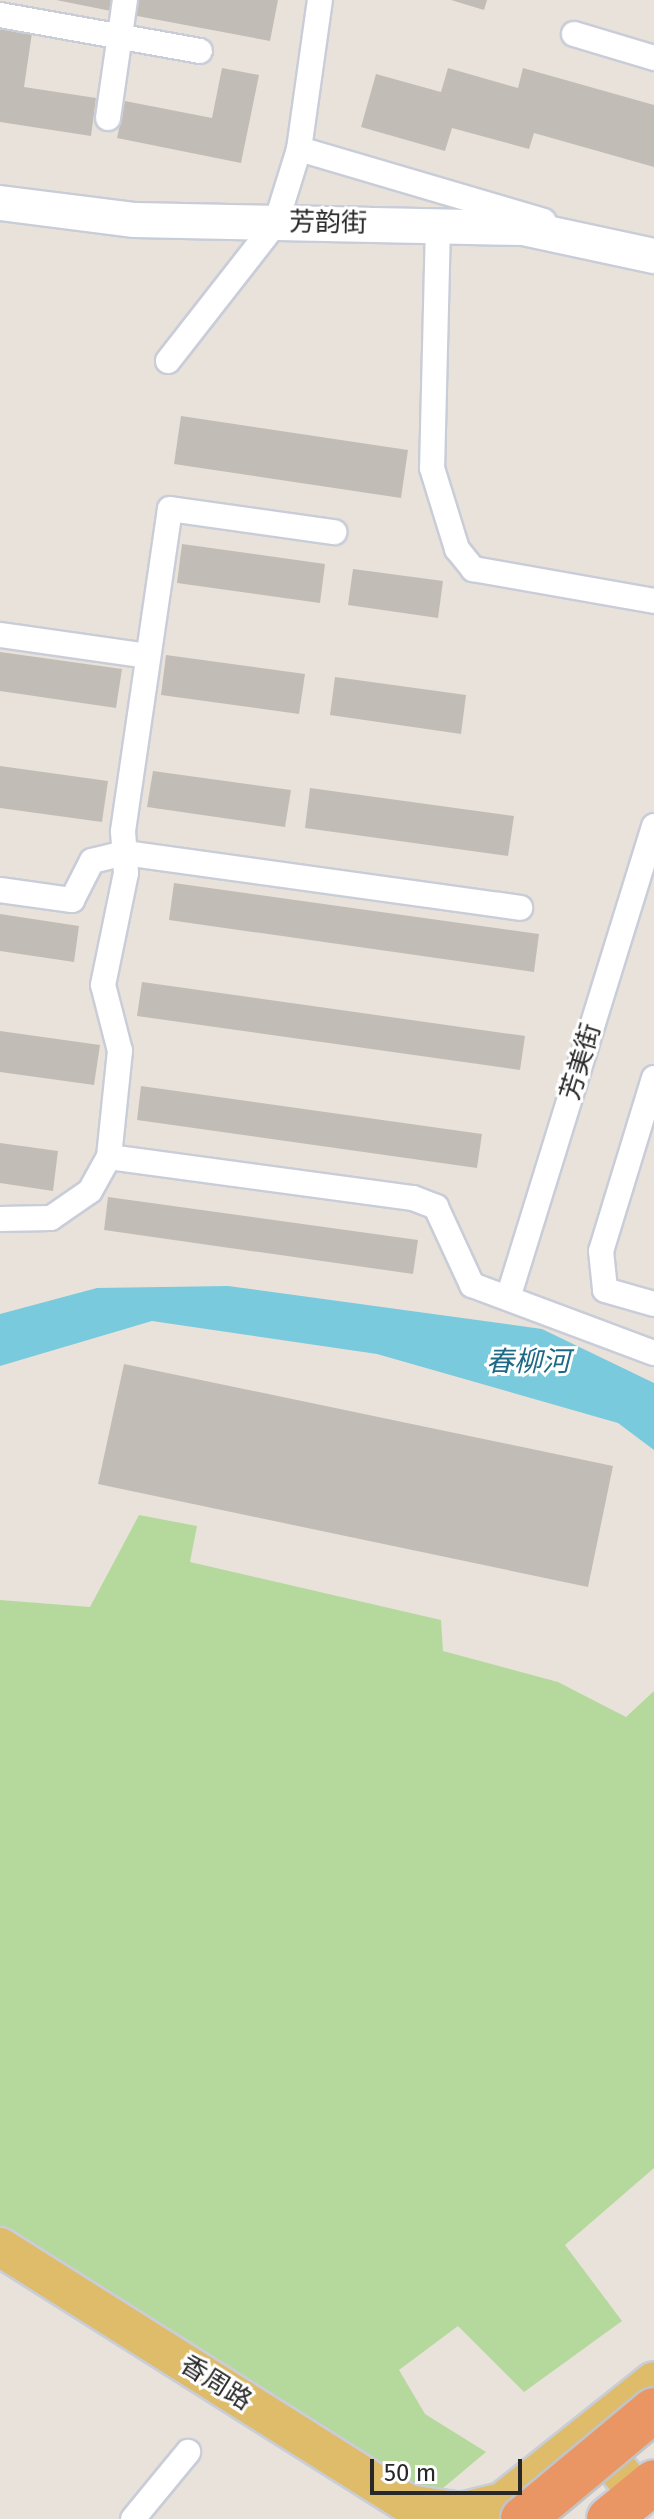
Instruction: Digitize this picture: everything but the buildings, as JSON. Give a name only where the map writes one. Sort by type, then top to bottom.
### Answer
[{"type":"highway","points":[[523,2519],[654,2407]]},
{"type":"main road","name":"香周路","points":[[0,2247],[404,2515]]},
{"type":"main road","name":"香周路","points":[[0,2269],[404,2515]]},
{"type":"main road","points":[[404,2515],[461,2512],[502,2502],[654,2381]]},
{"type":"main road","points":[[638,2491],[654,2407]]},
{"type":"main road","points":[[553,2519],[638,2491]]},
{"type":"main road","points":[[583,2519],[638,2491]]},
{"type":"street","points":[[108,118],[125,0]]},
{"type":"street","points":[[168,361],[276,223],[299,149],[320,0]]},
{"type":"street","points":[[0,15],[200,51]]},
{"type":"street","points":[[574,34],[654,58]]},
{"type":"street","points":[[299,149],[468,194],[595,240]]},
{"type":"street","name":"芳韵街","points":[[0,203],[135,220],[438,225],[595,240],[654,256]]},
{"type":"street","points":[[438,225],[432,468],[457,549],[473,569],[654,601]]},
{"type":"street","points":[[0,1219],[51,1218],[90,1191],[109,1157],[120,1051],[103,985],[125,853],[148,656],[170,509],[334,532]]},
{"type":"street","points":[[0,635],[148,656]]},
{"type":"street","name":"芳美街","points":[[508,1298],[654,826]]},
{"type":"street","points":[[0,890],[72,900],[92,861],[125,853],[520,908]]},
{"type":"street","points":[[654,1078],[601,1251],[605,1290],[654,1304]]},
{"type":"street","points":[[109,1157],[413,1198],[436,1207],[472,1285],[654,1353]]},
{"type":"street","points":[[133,2519],[188,2452]]},
{"type":"green space","points":[[139,1515],[197,1526],[190,1562],[441,1620],[443,1651],[558,1682],[626,1717],[654,1691],[654,2168],[565,2245],[622,2321],[524,2392],[458,2326],[399,2370],[425,2414],[486,2452],[424,2504],[0,2233],[0,1600],[90,1607]]},
{"type":"water","name":"春柳河","points":[[228,1286],[542,1329],[654,1383],[654,1450],[618,1423],[377,1354],[152,1321],[0,1366],[0,1314],[97,1288]]}]
